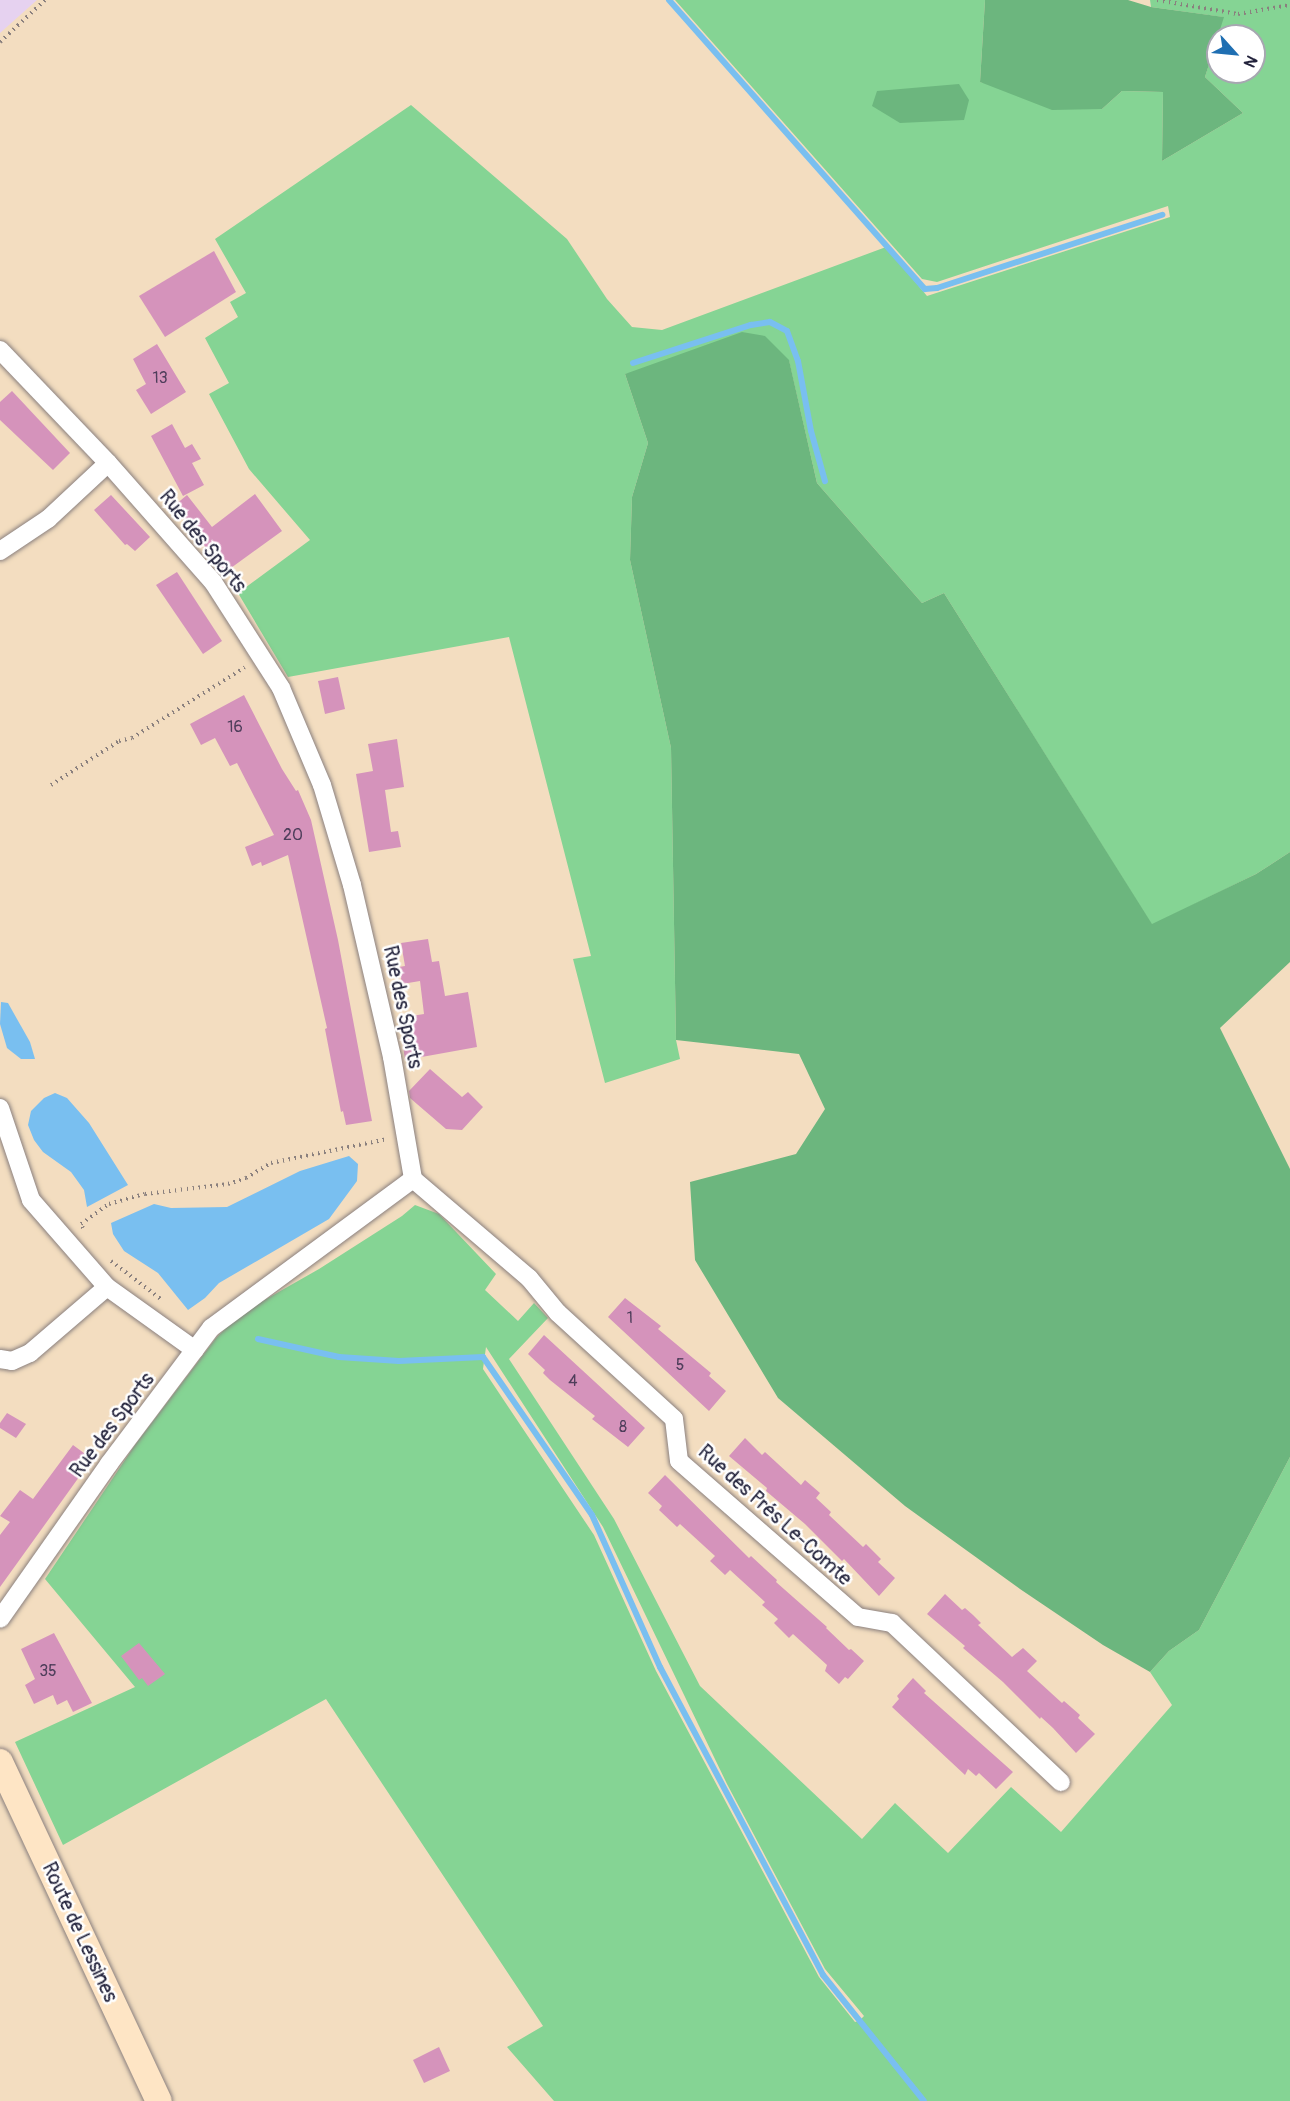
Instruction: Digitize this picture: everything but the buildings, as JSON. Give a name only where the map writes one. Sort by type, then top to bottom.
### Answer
[{"type":"main road","name":"Route de Lessines","points":[[0,1762],[159,2101]]},
{"type":"street","name":"Rue des Sports","points":[[0,350],[108,463],[213,582],[281,688],[322,785],[352,885],[392,1057],[413,1179],[210,1328],[109,1464],[0,1619]]},
{"type":"street","points":[[0,551],[48,519],[108,463]]},
{"type":"street","points":[[0,1108],[31,1200],[107,1287],[195,1350]]},
{"type":"street","name":"Rue des Prés Le-Comte","points":[[413,1179],[529,1278],[558,1313],[674,1419],[679,1461],[858,1617],[892,1623],[1061,1782]]},
{"type":"street","points":[[0,1359],[12,1361],[30,1353],[107,1287]]},
{"type":"path","points":[[0,42],[45,0]]},
{"type":"path","points":[[1157,0],[1238,14],[1290,4]]},
{"type":"path","points":[[51,785],[119,741],[132,738],[261,657]]},
{"type":"path","points":[[88,1236],[81,1224],[109,1204],[145,1194],[228,1184],[246,1178],[271,1163],[291,1157],[363,1142],[404,1137]]},
{"type":"path","points":[[109,1259],[143,1284],[168,1308]]},
{"type":"shaded area","points":[[0,0],[37,0],[0,33]]},
{"type":"green space","points":[[675,0],[985,0],[980,82],[1102,109],[1122,91],[1163,92],[1162,161],[1243,113],[1212,84],[1266,84],[1266,24],[1221,24],[1223,17],[1151,7],[1150,0],[1290,0],[1290,852],[1256,874],[1152,925],[944,593],[922,603],[817,483],[789,361],[625,374],[648,443],[632,497],[630,560],[671,748],[676,1040],[680,1059],[605,1083],[573,959],[591,956],[509,637],[288,677],[238,593],[310,540],[249,469],[209,394],[229,383],[205,338],[238,317],[230,302],[246,293],[215,239],[411,105],[567,239],[607,299],[632,327],[662,330],[886,247],[927,296],[1170,217],[1168,206],[937,282],[922,279]]},
{"type":"green space","points":[[985,0],[1128,0],[1151,7],[1224,17],[1222,24],[1206,24],[1206,84],[1212,84],[1243,113],[1162,161],[1163,92],[1122,91],[1102,109],[1052,110],[980,82]]},
{"type":"green space","points":[[959,84],[969,100],[964,120],[900,123],[872,106],[877,91]]},
{"type":"green space","points":[[742,332],[765,336],[789,360],[817,483],[922,603],[944,593],[1152,924],[1256,874],[1290,852],[1290,962],[1220,1028],[1290,1169],[1290,1457],[1199,1630],[1169,1651],[1150,1672],[1103,1645],[1020,1589],[905,1506],[778,1398],[695,1260],[690,1182],[796,1154],[825,1109],[799,1054],[676,1040],[671,748],[630,560],[632,497],[648,443],[625,374]]},
{"type":"green space","points":[[415,1205],[439,1214],[496,1274],[485,1290],[518,1321],[534,1303],[548,1318],[509,1359],[614,1519],[700,1686],[862,1839],[895,1803],[948,1853],[1011,1787],[1061,1832],[1172,1705],[1150,1672],[1169,1651],[1199,1630],[1290,1457],[1290,2101],[554,2101],[507,2047],[543,2026],[326,1699],[63,1845],[15,1742],[135,1687],[45,1579],[135,1445],[216,1338],[240,1314],[319,1269],[402,1216]],"holes":[[[486,1347],[603,1527],[727,1784],[825,1969],[864,2016],[859,2021],[855,2022],[819,1977],[656,1671],[594,1535],[483,1369]]]},
{"type":"water","points":[[1,1002],[8,1003],[30,1042],[35,1059],[21,1059],[7,1048],[0,1024]]},
{"type":"water","points":[[55,1093],[67,1098],[89,1123],[128,1185],[87,1207],[84,1190],[71,1172],[43,1152],[34,1140],[28,1125],[31,1111],[44,1098]]},
{"type":"water","points":[[349,1156],[358,1164],[357,1181],[329,1219],[219,1283],[205,1298],[188,1310],[158,1273],[124,1251],[113,1234],[111,1223],[154,1204],[171,1208],[227,1207],[300,1171]]},
{"type":"waterway","points":[[669,0],[925,289],[937,288],[1162,215]]},
{"type":"waterway","points":[[633,363],[751,325],[770,322],[787,331],[798,361],[811,431],[825,481]]},
{"type":"waterway","points":[[258,1339],[339,1357],[399,1361],[483,1357],[592,1515],[660,1667],[823,1975],[924,2101]]}]
